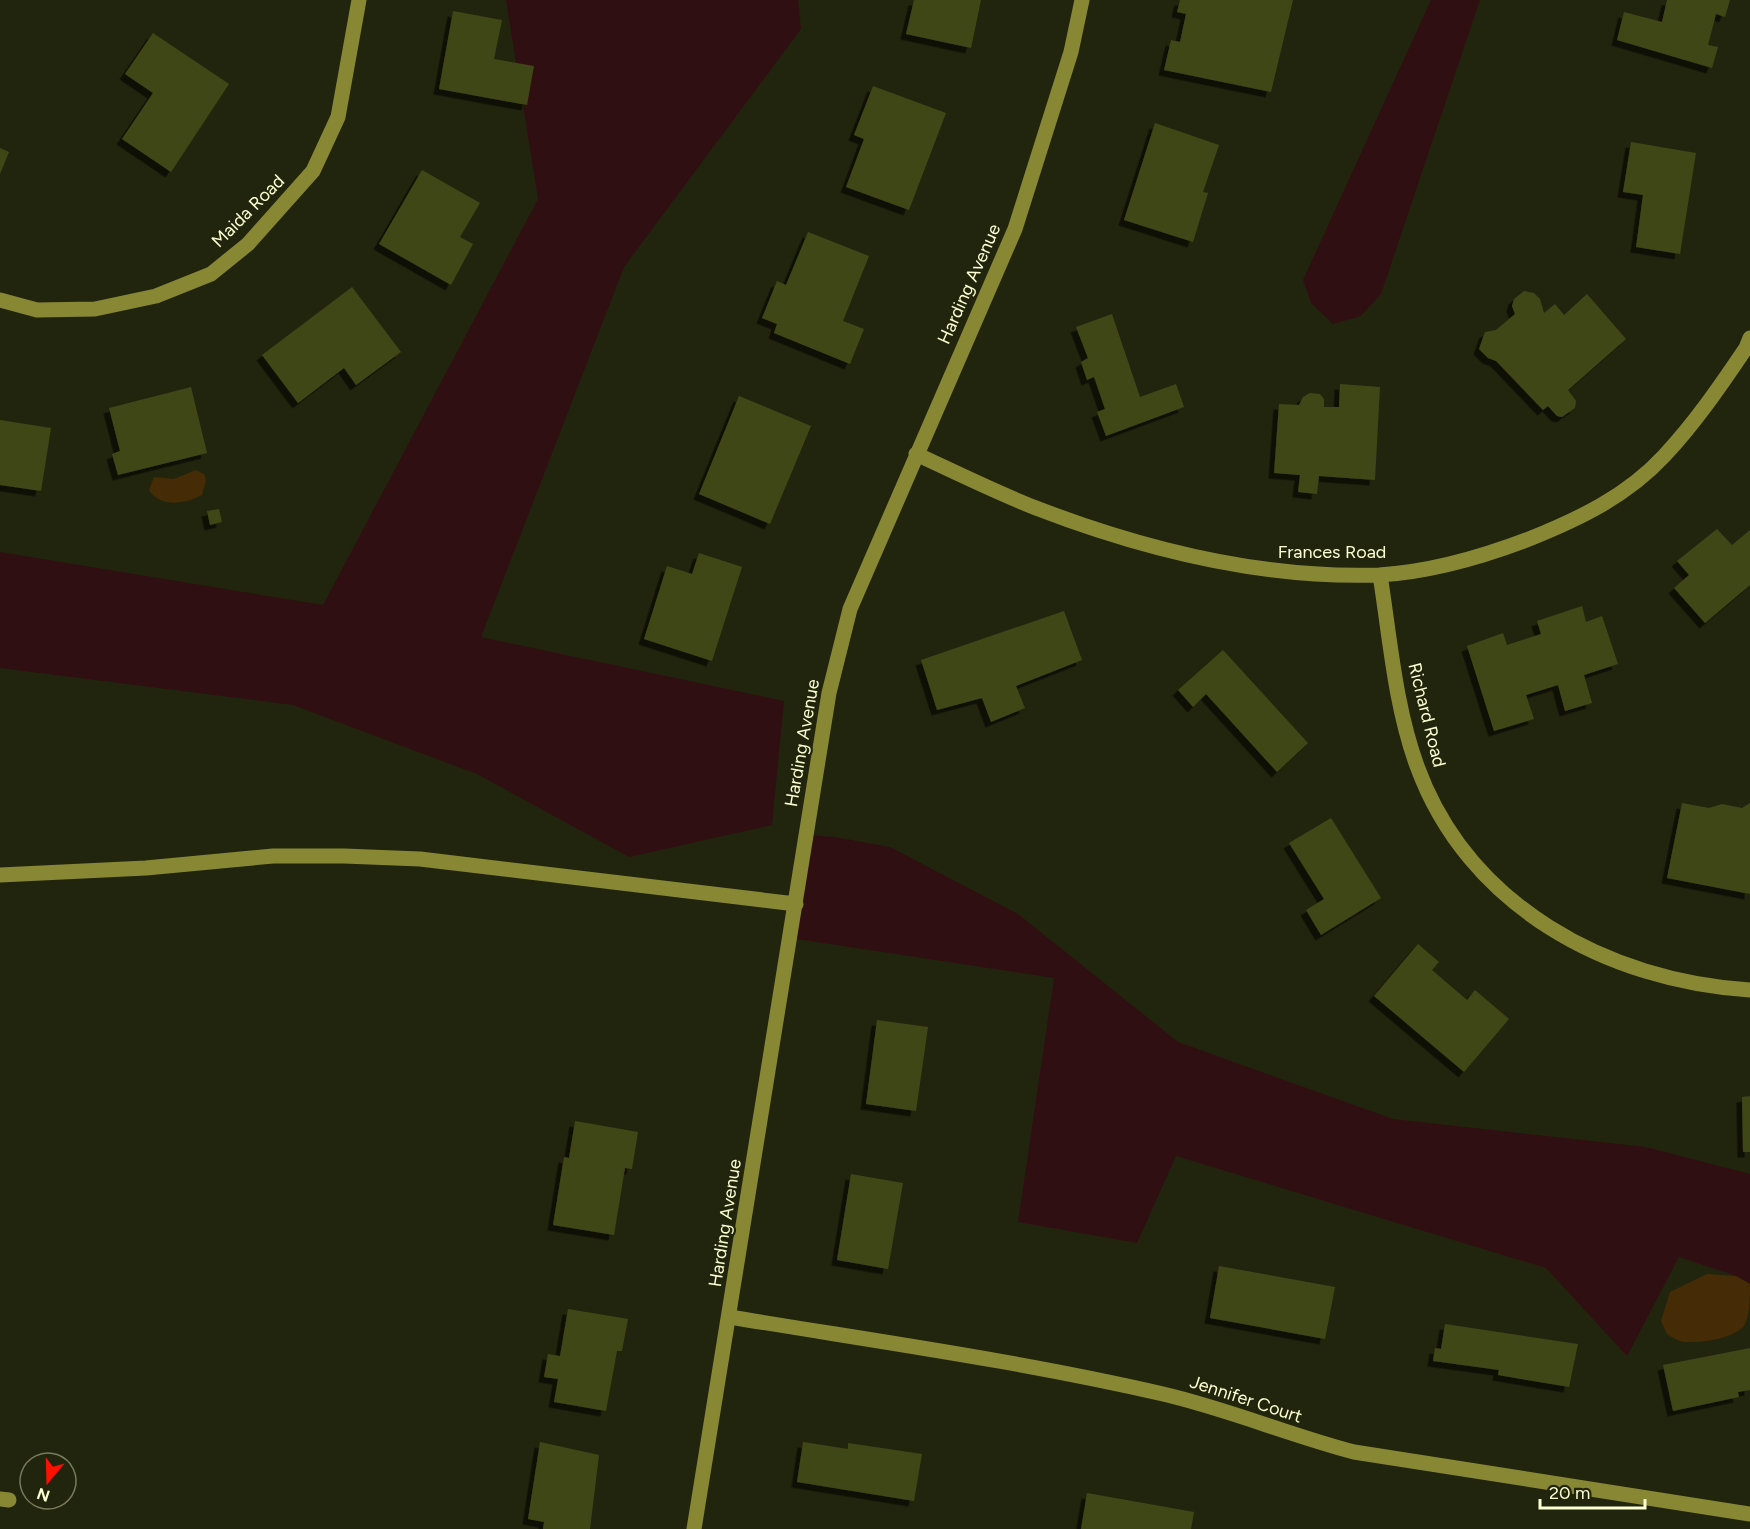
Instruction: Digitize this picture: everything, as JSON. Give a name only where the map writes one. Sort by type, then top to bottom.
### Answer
[{"type":"street","name":"Maida Road","points":[[0,300],[37,310],[95,309],[156,296],[211,274],[248,244],[313,171],[338,117],[358,0]]},
{"type":"street","name":"Harding Avenue","points":[[694,1529],[838,650],[850,609],[1015,230],[1071,52],[1082,0]]},
{"type":"street","name":"Frances Road","points":[[916,454],[1036,508],[1155,548],[1267,572],[1380,574],[1487,555],[1569,523],[1613,499],[1664,457],[1708,404],[1746,348],[1750,338]]},
{"type":"street","name":"Richard Road","points":[[1380,574],[1397,685],[1416,764],[1434,805],[1456,842],[1503,894],[1566,939],[1618,964],[1669,980],[1750,990]]},
{"type":"street","points":[[0,875],[146,867],[273,856],[344,856],[420,859],[796,904]]},
{"type":"street","name":"Jennifer Court","points":[[730,1317],[1076,1375],[1143,1389],[1227,1411],[1302,1439],[1354,1452],[1750,1514]]},
{"type":"shaded area","points":[[506,0],[798,0],[801,29],[624,267],[481,637],[784,701],[772,825],[629,857],[477,774],[293,705],[0,668],[0,552],[323,605],[538,199]]},
{"type":"shaded area","points":[[1431,0],[1480,0],[1381,294],[1361,316],[1333,324],[1311,303],[1303,280]]},
{"type":"shaded area","points":[[196,470],[204,474],[206,480],[202,495],[195,498],[181,502],[166,502],[154,496],[149,490],[154,477],[174,479]]},
{"type":"shaded area","points":[[806,835],[835,837],[890,847],[1018,914],[1178,1042],[1393,1119],[1646,1147],[1750,1174],[1750,1284],[1736,1276],[1679,1257],[1627,1356],[1546,1268],[1176,1156],[1137,1243],[1018,1222],[1054,978],[790,938]]},
{"type":"shaded area","points":[[1707,1274],[1736,1276],[1750,1284],[1746,1322],[1739,1330],[1724,1337],[1699,1342],[1677,1340],[1667,1334],[1661,1321],[1670,1292]]},
{"type":"building","points":[[914,0],[981,0],[971,48],[906,34]]},
{"type":"building","points":[[1180,0],[1293,0],[1271,92],[1164,70],[1171,40],[1180,42],[1186,14],[1177,12]]},
{"type":"building","points":[[1667,0],[1730,0],[1725,17],[1716,14],[1708,45],[1718,47],[1712,68],[1617,40],[1624,12],[1662,22]]},
{"type":"building","points":[[453,11],[502,20],[494,59],[534,66],[527,105],[439,89]]},
{"type":"building","points":[[153,33],[229,84],[171,172],[122,139],[153,93],[125,74]]},
{"type":"building","points":[[873,86],[946,113],[909,210],[846,187],[864,139],[854,135]]},
{"type":"building","points":[[1155,123],[1219,145],[1203,192],[1208,193],[1193,242],[1124,220]]},
{"type":"building","points":[[1631,142],[1696,153],[1680,254],[1636,247],[1643,195],[1623,192]]},
{"type":"building","points":[[0,148],[9,152],[0,174]]},
{"type":"building","points":[[422,170],[480,203],[460,237],[473,244],[451,285],[379,244]]},
{"type":"building","points":[[808,232],[869,256],[843,321],[864,329],[850,364],[774,333],[777,324],[762,318],[777,281],[786,285]]},
{"type":"building","points":[[352,287],[401,352],[356,385],[344,368],[298,403],[262,355]]},
{"type":"building","points":[[1524,291],[1534,293],[1540,299],[1544,313],[1555,304],[1564,315],[1587,294],[1626,339],[1568,390],[1576,401],[1575,408],[1562,417],[1557,416],[1548,406],[1543,410],[1496,361],[1488,358],[1479,349],[1485,332],[1496,330],[1515,314],[1512,306],[1514,299]]},
{"type":"building","points":[[1112,314],[1140,397],[1176,384],[1184,407],[1106,436],[1097,412],[1105,409],[1094,377],[1087,380],[1081,362],[1088,358],[1076,327]]},
{"type":"building","points":[[1340,384],[1380,387],[1375,480],[1319,476],[1317,494],[1298,492],[1300,475],[1274,473],[1279,404],[1299,405],[1303,397],[1310,393],[1320,394],[1324,399],[1324,407],[1339,407]]},
{"type":"building","points":[[191,387],[207,453],[118,475],[112,454],[120,451],[109,408]]},
{"type":"building","points":[[739,396],[811,426],[770,524],[699,494]]},
{"type":"building","points":[[0,420],[51,428],[41,491],[0,485]]},
{"type":"building","points":[[219,509],[222,522],[210,525],[207,511]]},
{"type":"building","points":[[1717,529],[1732,545],[1750,530],[1750,585],[1705,623],[1674,588],[1689,575],[1677,561]]},
{"type":"building","points":[[699,553],[742,567],[712,661],[644,639],[667,566],[692,574]]},
{"type":"building","points":[[1582,606],[1586,622],[1602,616],[1618,664],[1584,675],[1592,703],[1565,711],[1558,685],[1526,695],[1534,719],[1494,731],[1467,646],[1503,633],[1507,645],[1541,634],[1537,621]]},
{"type":"building","points":[[1064,611],[1082,660],[1016,686],[1025,708],[991,722],[982,698],[937,710],[921,660]]},
{"type":"building","points":[[1223,650],[1308,743],[1277,772],[1206,694],[1193,707],[1178,690]]},
{"type":"building","points":[[1682,803],[1709,808],[1722,804],[1742,808],[1750,803],[1750,894],[1667,878]]},
{"type":"building","points":[[1331,818],[1381,898],[1321,935],[1306,910],[1324,899],[1289,843]]},
{"type":"building","points":[[1418,944],[1439,962],[1432,970],[1467,1000],[1475,990],[1509,1019],[1464,1072],[1374,996]]},
{"type":"building","points":[[877,1020],[928,1027],[916,1111],[866,1104]]},
{"type":"building","points":[[1750,1096],[1750,1152],[1743,1152],[1742,1097]]},
{"type":"building","points":[[575,1121],[638,1132],[632,1169],[625,1168],[614,1235],[553,1225],[564,1157],[569,1158]]},
{"type":"building","points":[[851,1174],[903,1183],[888,1269],[837,1260]]},
{"type":"building","points":[[1219,1266],[1335,1287],[1325,1339],[1210,1318]]},
{"type":"building","points":[[568,1309],[628,1319],[622,1351],[617,1351],[606,1411],[554,1402],[558,1379],[544,1377],[548,1354],[560,1356]]},
{"type":"building","points":[[1445,1324],[1578,1344],[1569,1387],[1498,1375],[1499,1370],[1433,1361],[1435,1348],[1441,1349]]},
{"type":"building","points":[[1750,1348],[1750,1390],[1738,1392],[1739,1397],[1673,1411],[1663,1365]]},
{"type":"building","points":[[540,1442],[599,1455],[590,1529],[543,1529],[544,1522],[528,1519]]},
{"type":"building","points":[[803,1442],[848,1449],[848,1443],[922,1454],[914,1501],[797,1482]]},
{"type":"building","points":[[1087,1493],[1194,1512],[1191,1529],[1081,1529]]}]
